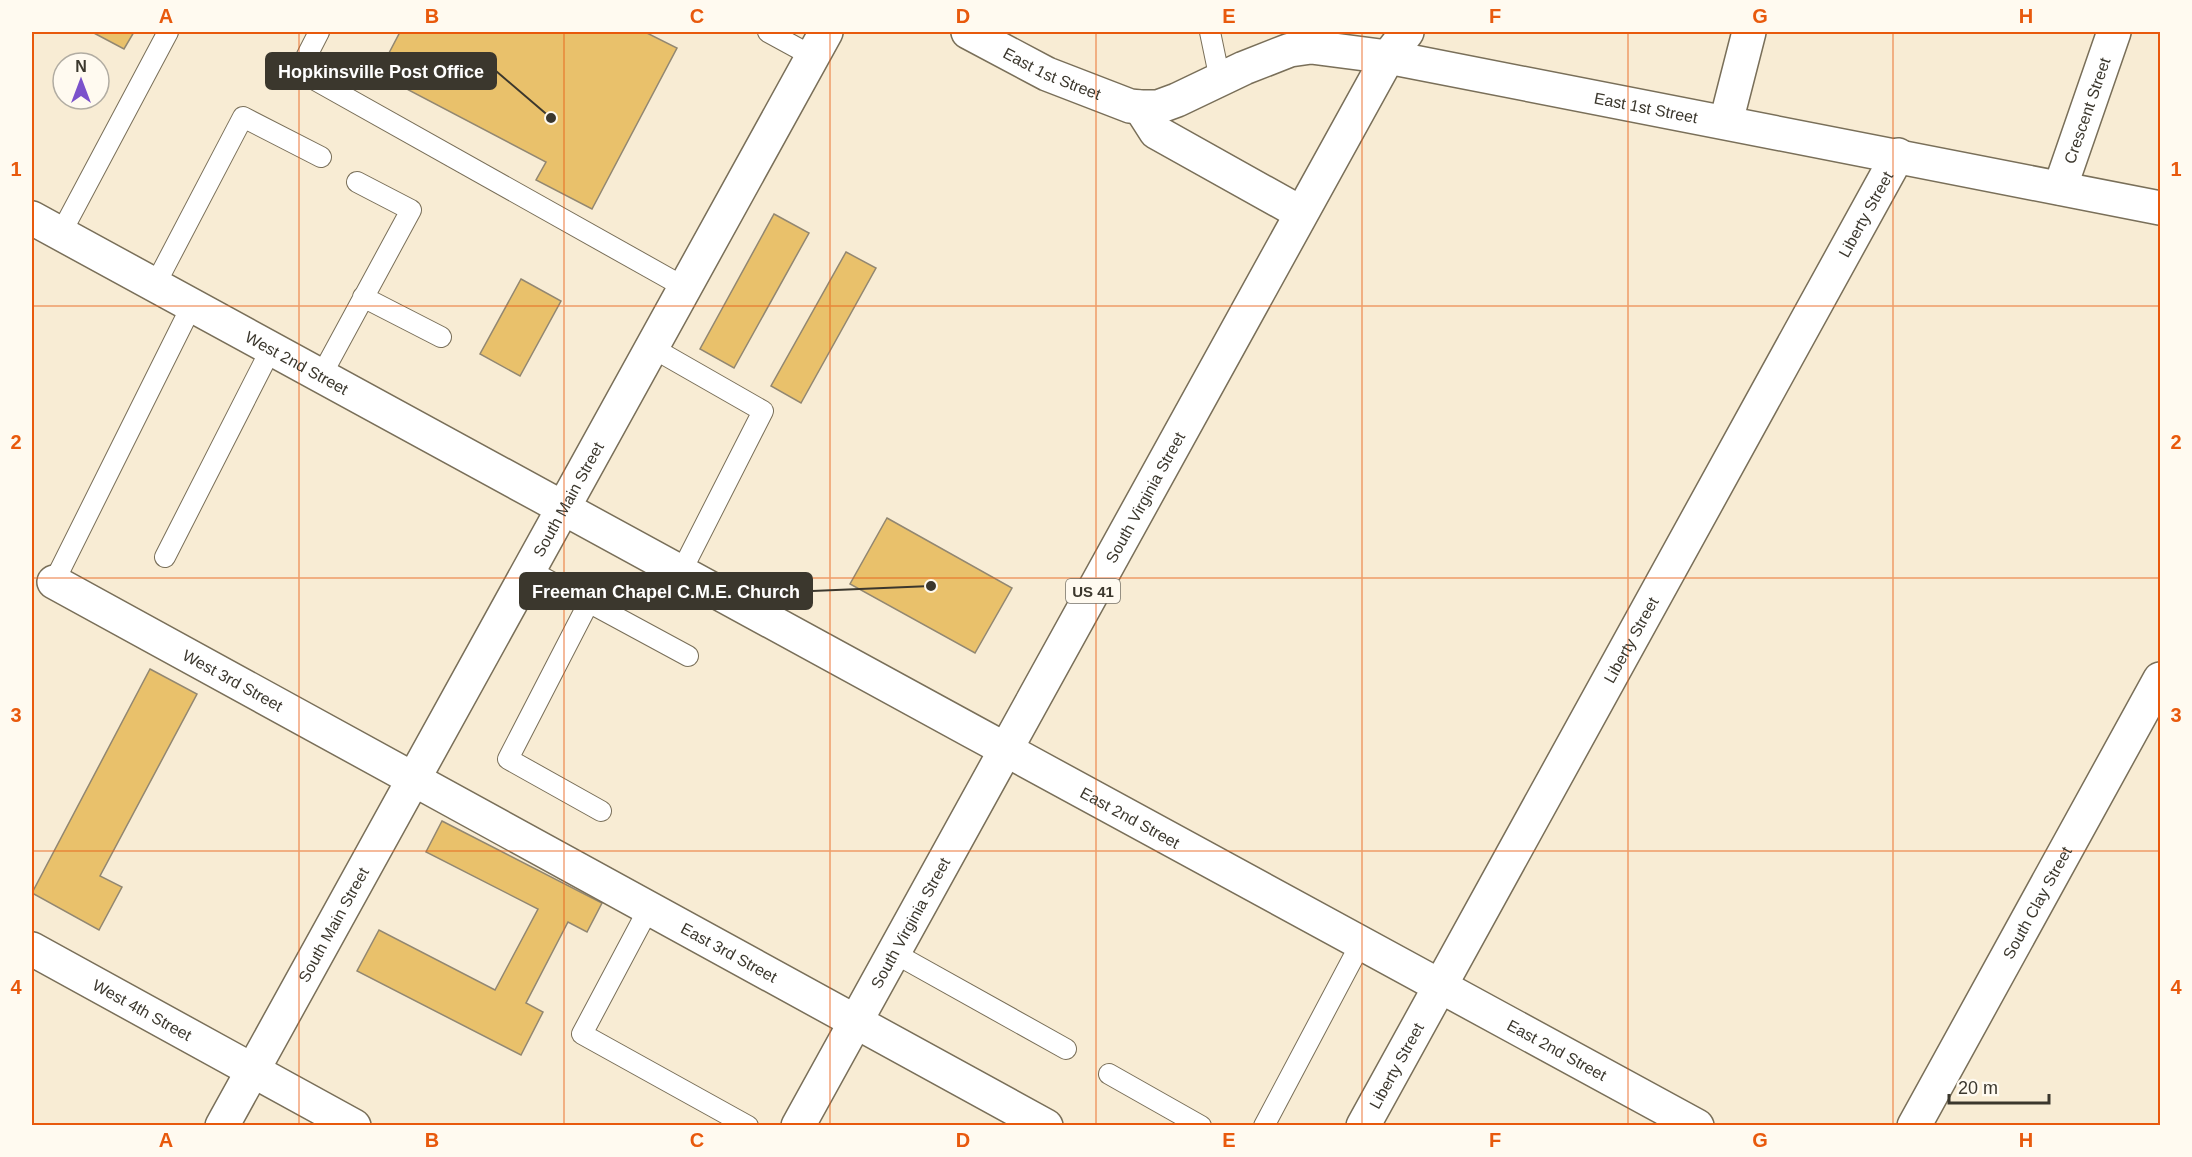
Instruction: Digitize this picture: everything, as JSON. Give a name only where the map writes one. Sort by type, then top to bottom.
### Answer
[{"type":"street","name":"East 1st Street","points":[[968,32],[1047,74],[1130,106],[1140,107],[1158,107],[1315,39],[1398,44],[1726,122],[2160,208]]},
{"type":"street","points":[[1726,122],[1749,32]]},
{"type":"street","name":"Crescent Street","points":[[2060,188],[2114,32]]},
{"type":"street","name":"South Main Street","points":[[222,1125],[819,44]]},
{"type":"street","name":"South Virginia Street","points":[[798,1125],[1301,213],[1398,44]]},
{"type":"street","points":[[1140,107],[1156,132],[1301,213]]},
{"type":"street","name":"Liberty Street","points":[[1363,1125],[1898,155]]},
{"type":"street","name":"West 2nd Street","points":[[32,218],[272,347],[563,508]]},
{"type":"street","name":"East 2nd Street","points":[[563,508],[680,574],[1697,1125]]},
{"type":"street","name":"West 3rd Street","points":[[54,582],[413,779]]},
{"type":"street","name":"South Clay Street","points":[[1914,1125],[2160,678]]},
{"type":"street","name":"East 3rd Street","points":[[413,779],[1046,1125]]},
{"type":"street","name":"West 4th Street","points":[[32,950],[354,1125]]},
{"type":"lane","points":[[61,234],[168,32]]},
{"type":"lane","points":[[319,32],[299,71],[684,287]]},
{"type":"lane","points":[[768,32],[819,44]]},
{"type":"lane","points":[[1210,32],[1220,80]]},
{"type":"lane","points":[[155,285],[243,117],[321,157]]},
{"type":"lane","points":[[321,376],[411,210],[357,182]]},
{"type":"lane","points":[[363,297],[441,337]]},
{"type":"lane","points":[[54,582],[192,305]]},
{"type":"lane","points":[[165,557],[272,347]]},
{"type":"lane","points":[[651,347],[763,411],[680,574]]},
{"type":"lane","points":[[529,570],[688,656]]},
{"type":"lane","points":[[589,602],[508,759],[601,811]]},
{"type":"lane","points":[[649,908],[582,1034],[748,1125]]},
{"type":"lane","points":[[1264,1125],[1361,943]]},
{"type":"lane","points":[[894,953],[1065,1049]]},
{"type":"lane","points":[[1109,1074],[1201,1125]]},
{"type":"building","points":[[92,32],[134,32],[124,49]]},
{"type":"building","points":[[400,32],[645,32],[677,48],[592,209],[536,180],[546,162],[378,74]]},
{"type":"building","points":[[774,214],[809,233],[734,368],[700,349]]},
{"type":"building","points":[[846,252],[876,268],[801,403],[771,386]]},
{"type":"building","points":[[521,279],[561,301],[520,376],[480,354]]},
{"type":"building","points":[[887,518],[1012,588],[975,653],[850,584]]},
{"type":"building","points":[[150,669],[197,694],[100,876],[122,887],[99,930],[32,893]]},
{"type":"building","points":[[442,821],[602,903],[587,932],[568,922],[526,1003],[543,1012],[521,1055],[357,971],[379,930],[495,990],[538,909],[426,852]]},
{"type":"place","name":"Hopkinsville Post Office","points":[[551,118]]},
{"type":"place","name":"Freeman Chapel C.M.E. Church","points":[[931,586]]}]
